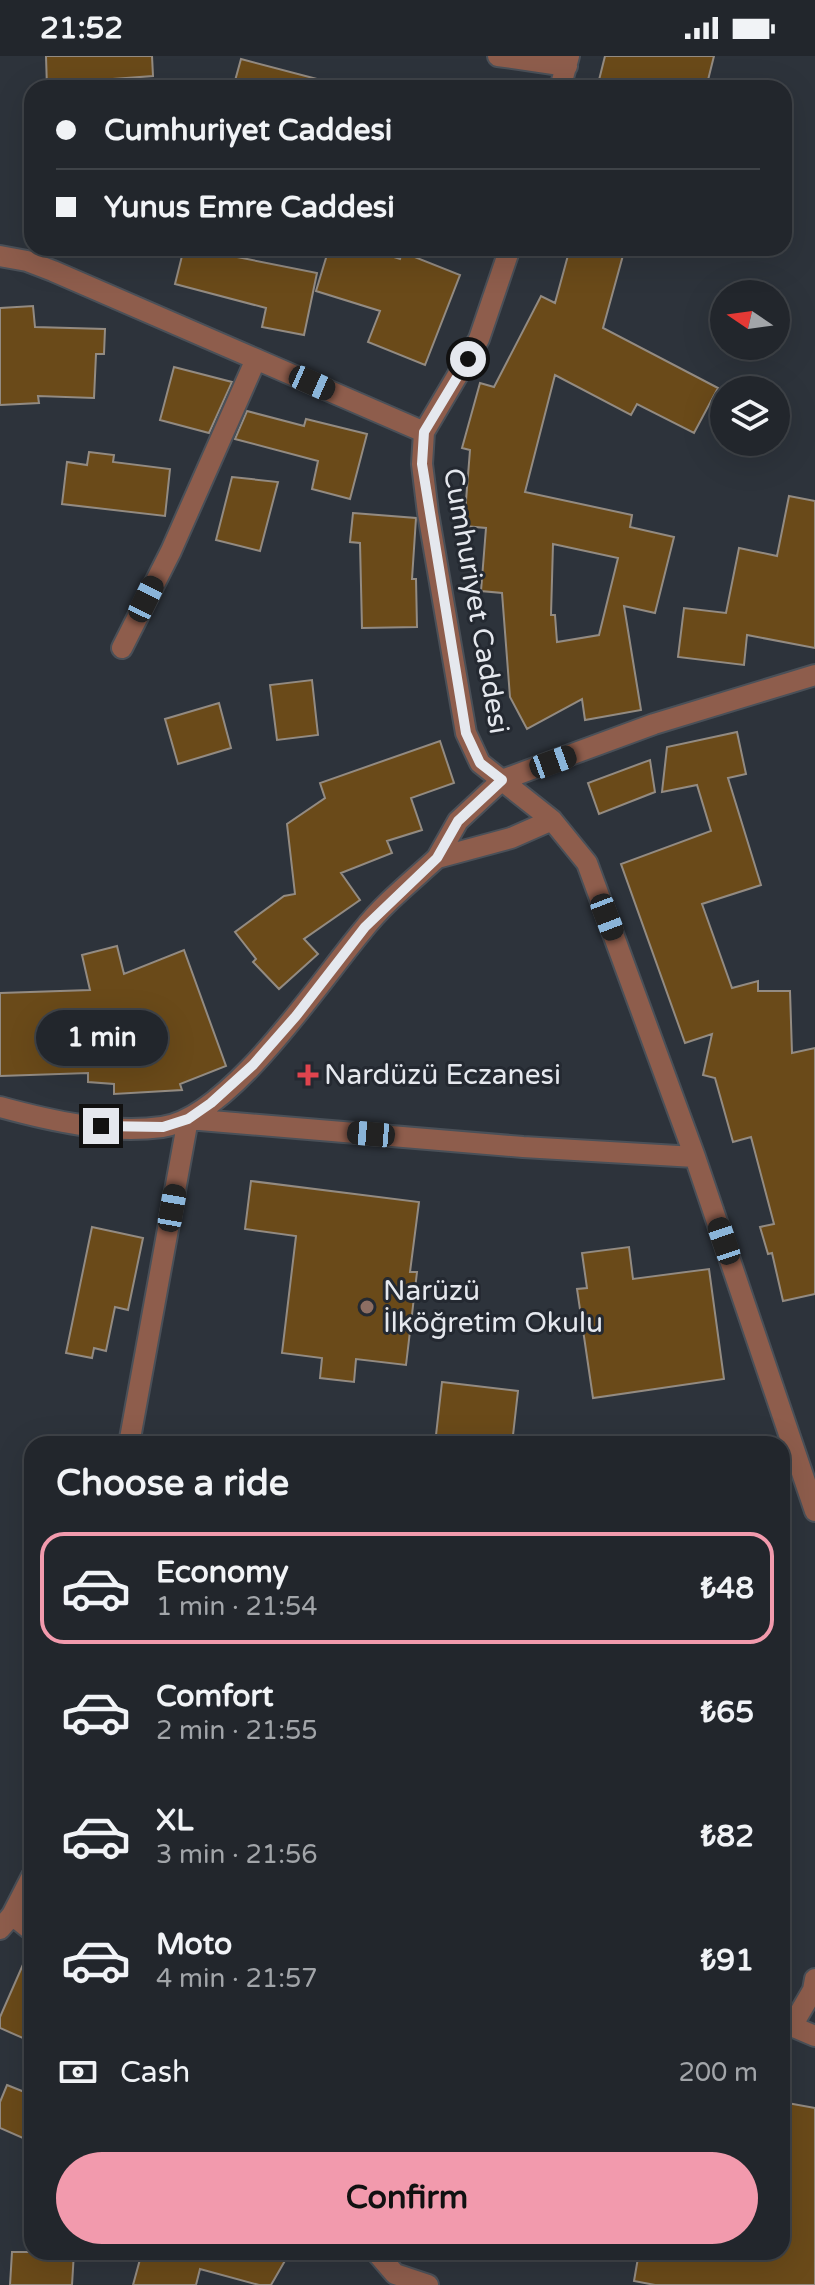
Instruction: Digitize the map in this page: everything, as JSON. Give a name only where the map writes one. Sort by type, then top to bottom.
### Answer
[{"type":"street","points":[[498,56],[568,61]]},
{"type":"street","points":[[0,256],[27,261],[53,271],[424,432]]},
{"type":"street","name":"Cumhuriyet Caddesi","points":[[507,256],[479,339],[424,432],[422,464],[428,513],[466,733],[480,763],[552,820],[587,863],[695,1157],[790,1436]]},
{"type":"street","points":[[122,648],[183,525],[256,359]]},
{"type":"street","points":[[0,1107],[39,1117],[122,1128],[163,1127],[188,1119],[253,1065],[296,1016],[365,927],[437,858],[458,821],[502,780],[654,724],[815,675]]},
{"type":"street","points":[[437,858],[511,838],[552,820]]},
{"type":"street","points":[[188,1119],[523,1147],[695,1157]]},
{"type":"street","points":[[130,1436],[188,1119]]},
{"type":"street","name":"Cumhuriyet Caddesi","points":[[790,1437],[815,1511]]},
{"type":"street","points":[[6,1922],[24,1890]]},
{"type":"street","points":[[790,2020],[813,1990],[815,1979]]},
{"type":"street","points":[[790,2025],[815,2036]]},
{"type":"street","points":[[383,2260],[395,2274],[428,2285]]},
{"type":"building","points":[[46,56],[152,56],[153,76],[47,80]]},
{"type":"building","points":[[605,56],[714,56],[708,80],[599,80]]},
{"type":"building","points":[[241,59],[317,79],[317,80],[235,80]]},
{"type":"building","points":[[182,256],[237,256],[317,273],[304,335],[262,327],[266,308],[175,284]]},
{"type":"building","points":[[327,256],[391,256],[400,259],[401,256],[412,256],[460,275],[425,365],[368,342],[380,311],[316,291]]},
{"type":"building","points":[[568,256],[623,256],[603,328],[710,384],[710,403],[694,433],[637,404],[631,415],[555,375],[525,492],[632,515],[630,527],[674,537],[655,613],[624,606],[641,710],[585,720],[582,699],[527,729],[510,697],[502,593],[481,591],[486,528],[464,526],[470,450],[462,448],[480,383],[494,387],[541,296],[555,303]],"holes":[[[553,544],[618,558],[599,635],[557,642],[555,615],[551,615]]]},
{"type":"building","points":[[33,306],[35,327],[105,329],[104,354],[96,354],[94,398],[38,396],[39,403],[0,405],[0,308]]},
{"type":"building","points":[[174,367],[232,382],[209,433],[160,420]]},
{"type":"building","points":[[247,411],[304,426],[306,419],[367,434],[350,499],[312,489],[318,461],[235,439]]},
{"type":"building","points":[[89,452],[114,455],[113,462],[170,469],[165,516],[62,504],[67,462],[87,465]]},
{"type":"building","points":[[232,477],[278,482],[260,551],[216,540]]},
{"type":"building","points":[[789,496],[815,501],[815,648],[747,635],[744,665],[678,657],[684,608],[726,613],[739,548],[777,556]]},
{"type":"building","points":[[353,513],[416,518],[412,579],[416,579],[417,627],[362,628],[360,543],[350,542]]},
{"type":"building","points":[[312,680],[318,735],[277,740],[270,685]]},
{"type":"building","points":[[219,703],[231,748],[178,764],[165,719]]},
{"type":"building","points":[[737,732],[746,774],[728,778],[761,885],[702,904],[732,988],[758,981],[758,991],[790,991],[792,1053],[815,1048],[815,1294],[783,1301],[772,1253],[768,1254],[760,1227],[774,1224],[751,1137],[733,1142],[715,1078],[703,1075],[712,1034],[685,1043],[621,864],[711,831],[697,785],[662,792],[667,747]]},
{"type":"building","points":[[440,741],[454,783],[411,798],[422,830],[387,841],[392,853],[341,873],[360,900],[304,939],[318,954],[279,989],[253,962],[256,959],[235,932],[284,896],[295,894],[287,824],[325,798],[320,783]]},
{"type":"building","points":[[650,760],[655,792],[599,814],[588,783]]},
{"type":"building","points":[[117,946],[124,974],[184,950],[226,1066],[180,1084],[182,1090],[114,1094],[114,1084],[88,1082],[88,1073],[0,1076],[0,993],[90,990],[82,955]]},
{"type":"building","points":[[251,1181],[419,1202],[410,1272],[417,1272],[406,1365],[356,1359],[354,1382],[320,1378],[322,1358],[282,1353],[296,1236],[245,1229]]},
{"type":"building","points":[[92,1227],[143,1238],[128,1310],[115,1307],[106,1351],[94,1348],[92,1358],[66,1353]]},
{"type":"building","points":[[629,1247],[633,1279],[709,1269],[724,1379],[593,1398],[577,1289],[587,1288],[582,1253]]},
{"type":"building","points":[[442,1382],[518,1391],[513,1436],[436,1436]]},
{"type":"building","points":[[24,1962],[24,2038],[0,2028],[0,2017]]},
{"type":"building","points":[[7,2085],[24,2092],[24,2138],[0,2128],[0,2102]]},
{"type":"building","points":[[790,2103],[815,2108],[815,2285],[655,2285],[634,2281],[638,2260],[790,2260]]},
{"type":"building","points":[[12,2252],[24,2252],[24,2260],[74,2260],[72,2285],[10,2285]]},
{"type":"building","points":[[140,2260],[285,2260],[271,2285],[259,2285],[200,2269],[196,2285],[133,2285]]},
{"type":"place","name":"Nardüzü Eczanesi","points":[[308,1075]]},
{"type":"place","name":"Narüzü İlköğretim Okulu","points":[[367,1307]]},
{"type":"route","points":[[101,1126],[163,1127],[188,1119],[211,1103],[253,1065],[296,1016],[365,927],[437,858],[458,821],[502,780],[480,763],[466,733],[422,464],[424,432],[468,359]]}]
